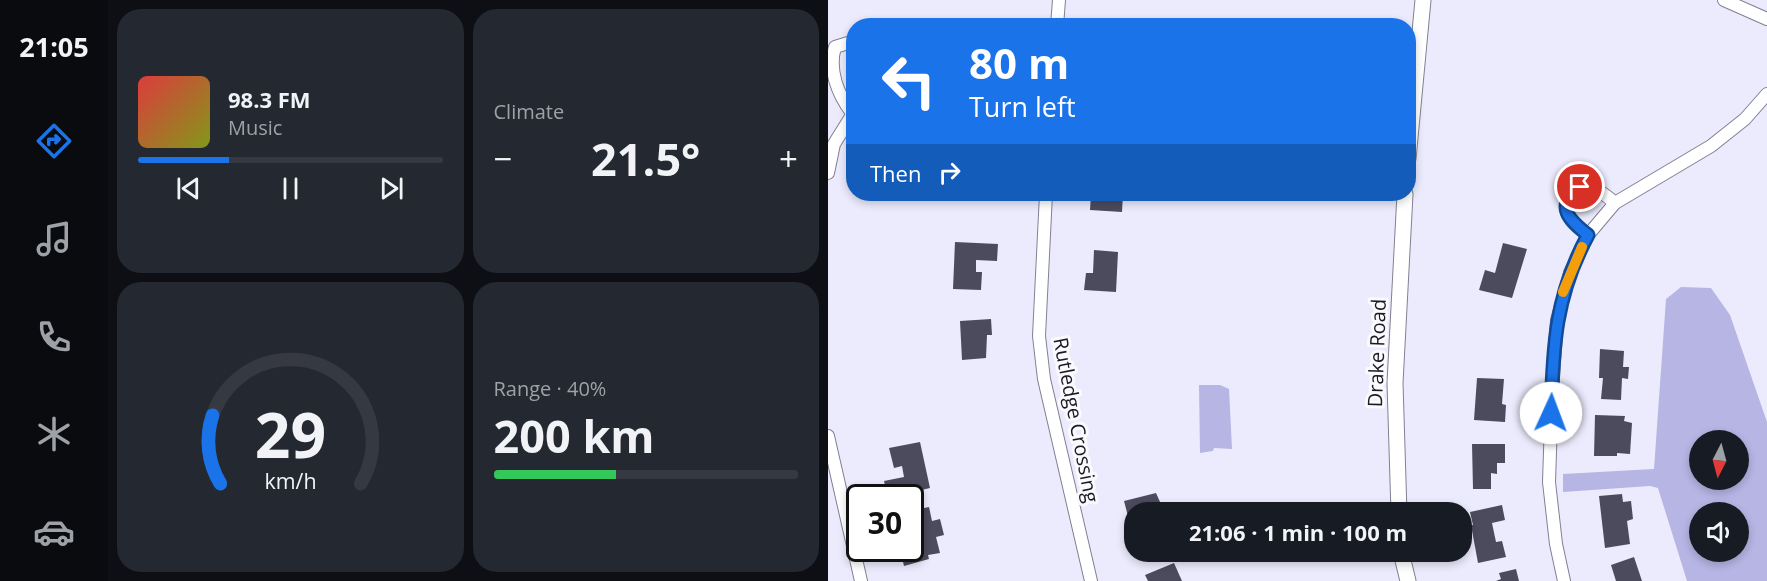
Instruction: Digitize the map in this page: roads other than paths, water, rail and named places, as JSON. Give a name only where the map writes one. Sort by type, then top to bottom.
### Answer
[{"type":"street","points":[[1058,18],[1059,0]]},
{"type":"street","points":[[1416,74],[1423,0]]},
{"type":"street","points":[[1724,0],[1767,19]]},
{"type":"street","points":[[846,44],[835,47],[829,65],[834,84],[846,102]]},
{"type":"street","points":[[1564,581],[1556,544],[1549,482],[1552,391],[1560,304],[1570,273],[1588,235],[1615,203],[1711,146],[1745,119],[1767,94]]},
{"type":"street","points":[[828,173],[834,144],[846,124]]},
{"type":"street","points":[[1588,235],[1574,224],[1567,214],[1566,203],[1571,194],[1580,187],[1590,187],[1615,203]]},
{"type":"street","name":"Rutledge Crossing","points":[[1046,201],[1039,336],[1041,359],[1060,453],[1091,581]]},
{"type":"street","name":"Drake Road","points":[[1399,502],[1395,383],[1405,201]]},
{"type":"street","points":[[828,436],[861,581]]},
{"type":"street","points":[[1403,562],[1408,581]]}]
